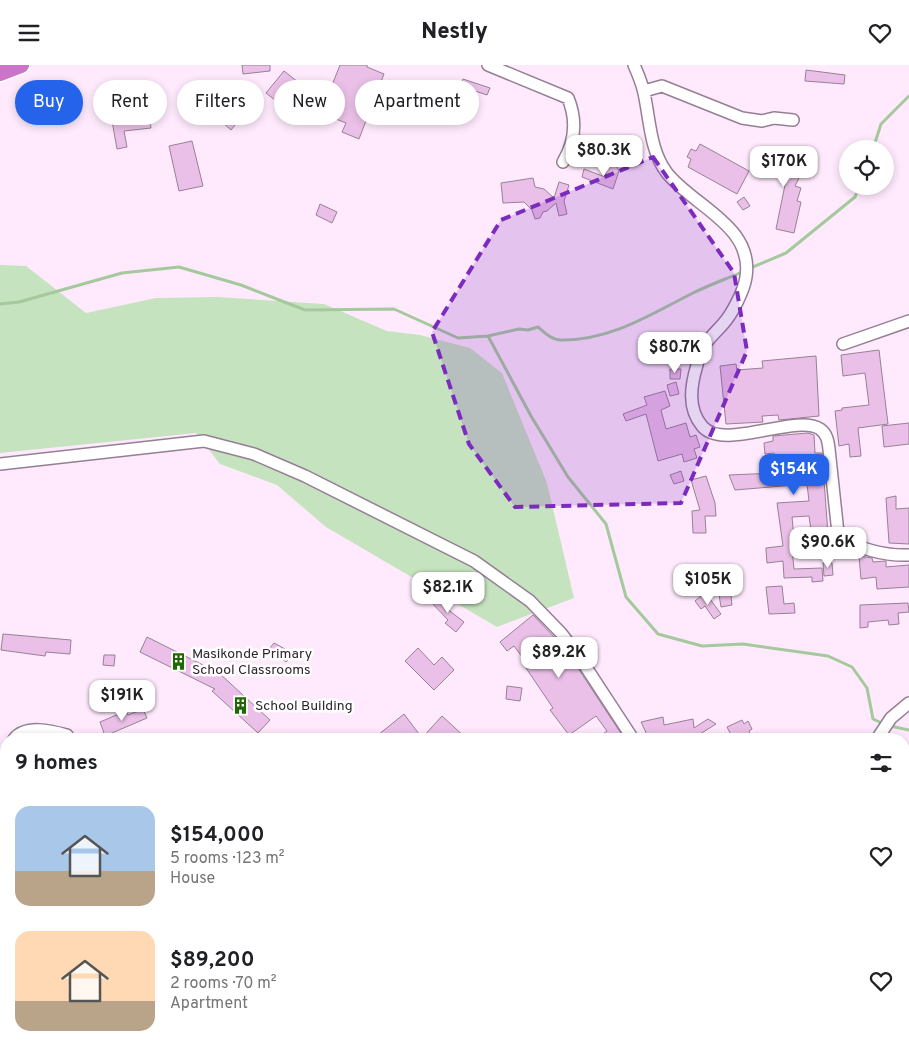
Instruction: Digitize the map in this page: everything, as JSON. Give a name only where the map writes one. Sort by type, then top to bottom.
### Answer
[{"type":"highway","points":[[0,73],[21,65]]},
{"type":"street","points":[[488,65],[568,98],[574,113],[572,147],[562,163]]},
{"type":"street","points":[[634,65],[644,91],[658,159],[675,181],[713,211],[734,233],[742,247],[745,261],[746,277],[740,293],[725,322],[702,348],[691,383],[693,409],[702,427],[720,434],[748,433],[802,426],[812,426],[820,429],[827,437],[838,533],[844,541],[854,545],[891,555],[909,555]]},
{"type":"street","points":[[644,91],[662,86],[742,117],[762,121],[774,118],[794,120]]},
{"type":"street","points":[[843,344],[909,321]]},
{"type":"street","points":[[0,464],[204,441],[254,453],[305,476],[474,561],[530,601],[566,639],[629,733]]},
{"type":"street","points":[[881,733],[891,718],[909,703]]},
{"type":"street","points":[[22,733],[32,730],[54,733]]},
{"type":"highlighted area","points":[[653,157],[734,273],[747,351],[681,503],[515,507],[469,444],[432,332],[501,220]]},
{"type":"green space","points":[[0,265],[26,266],[86,313],[156,298],[218,297],[324,304],[387,331],[420,335],[470,348],[502,373],[547,483],[574,598],[497,627],[326,527],[277,485],[220,464],[196,433],[0,453]]},
{"type":"building","points":[[242,65],[270,65],[270,71],[243,74]]},
{"type":"building","points":[[340,65],[367,65],[367,67],[384,74],[382,80],[355,80],[355,125],[364,125],[359,139],[342,132],[346,123],[345,80],[334,80]]},
{"type":"building","points":[[806,70],[845,75],[844,84],[805,81]]},
{"type":"building","points":[[284,71],[295,80],[277,80]]},
{"type":"building","points":[[274,83],[274,99],[266,93]]},
{"type":"building","points":[[479,84],[490,88],[487,95],[479,92]]},
{"type":"building","points":[[113,125],[151,125],[151,128],[124,131],[127,147],[117,149]]},
{"type":"building","points":[[225,125],[235,125],[231,130]]},
{"type":"building","points":[[192,141],[203,186],[179,191],[169,146]]},
{"type":"building","points":[[700,144],[749,171],[737,194],[688,167],[691,159],[687,157],[691,149],[696,151]]},
{"type":"building","points":[[618,146],[622,154],[614,160],[611,150]]},
{"type":"building","points":[[763,147],[803,170],[795,186],[801,188],[797,201],[801,202],[794,233],[776,229],[786,180],[755,162]]},
{"type":"building","points":[[615,163],[619,171],[613,189],[582,177],[584,169],[605,177],[607,168]]},
{"type":"building","points":[[533,178],[535,187],[544,189],[554,198],[559,182],[569,185],[564,201],[567,214],[559,216],[556,203],[543,212],[540,218],[535,219],[532,210],[524,202],[503,203],[501,183]]},
{"type":"building","points":[[744,197],[750,206],[743,210],[737,202]]},
{"type":"building","points":[[320,204],[337,212],[332,223],[316,215]]},
{"type":"building","points":[[879,350],[888,424],[858,428],[861,456],[850,457],[849,444],[839,446],[835,411],[842,410],[842,408],[869,405],[865,373],[843,376],[841,355]]},
{"type":"building","points":[[816,356],[819,416],[779,420],[778,415],[762,416],[763,422],[726,424],[720,366],[736,364],[737,370],[763,368],[762,361]]},
{"type":"building","points":[[670,369],[681,369],[680,379],[670,379]]},
{"type":"building","points":[[676,382],[679,394],[670,396],[667,385]]},
{"type":"building","points":[[665,391],[670,406],[661,410],[666,429],[686,423],[690,437],[696,435],[700,447],[694,449],[697,458],[684,462],[682,454],[658,461],[646,414],[626,421],[623,414],[647,405],[644,397]]},
{"type":"building","points":[[909,423],[909,444],[884,447],[882,426]]},
{"type":"building","points":[[808,433],[814,435],[815,453],[822,453],[828,534],[830,534],[831,545],[813,544],[809,516],[792,517],[795,549],[792,549],[794,569],[822,568],[823,581],[812,582],[812,577],[784,578],[783,561],[767,563],[766,550],[766,548],[783,546],[777,503],[809,501],[807,484],[735,490],[729,475],[776,473],[774,453],[765,454],[764,443],[773,441],[773,436]]},
{"type":"building","points":[[681,471],[684,481],[674,484],[670,475]]},
{"type":"building","points":[[706,476],[715,503],[716,516],[705,516],[706,533],[693,533],[692,511],[700,510],[691,480]]},
{"type":"building","points":[[896,496],[896,509],[909,508],[909,544],[889,543],[886,498]]},
{"type":"building","points":[[859,556],[872,558],[873,562],[886,561],[886,567],[909,565],[909,587],[877,589],[876,577],[861,579]]},
{"type":"building","points":[[823,563],[832,563],[833,575],[824,576]]},
{"type":"building","points":[[730,586],[732,605],[721,607],[718,588]]},
{"type":"building","points":[[782,586],[784,604],[794,603],[795,613],[769,614],[766,587]]},
{"type":"building","points":[[438,595],[449,606],[446,608],[464,622],[456,632],[445,623],[448,620],[431,602]]},
{"type":"building","points":[[702,595],[704,598],[707,595],[721,614],[714,619],[705,606],[701,609],[695,601]]},
{"type":"building","points":[[908,603],[909,612],[898,613],[899,624],[889,625],[888,620],[868,622],[868,627],[860,628],[860,605]]},
{"type":"building","points":[[533,615],[574,662],[621,733],[604,733],[607,731],[596,716],[572,733],[567,733],[550,710],[553,708],[526,668],[529,666],[514,646],[507,651],[500,642]]},
{"type":"building","points":[[3,634],[71,640],[70,654],[46,652],[45,656],[1,650]]},
{"type":"building","points":[[147,637],[219,673],[270,720],[258,733],[212,691],[215,689],[140,652]]},
{"type":"building","points":[[274,643],[285,649],[292,656],[286,662],[269,649]]},
{"type":"building","points":[[418,648],[434,665],[442,657],[454,670],[434,690],[405,661]]},
{"type":"building","points":[[104,655],[115,655],[114,666],[103,665]]},
{"type":"building","points":[[507,686],[522,688],[520,701],[506,699]]},
{"type":"building","points":[[143,709],[147,718],[112,733],[104,733],[100,722],[126,711],[128,715]]},
{"type":"building","points":[[404,714],[418,733],[380,733]]},
{"type":"building","points":[[442,716],[460,733],[427,733]]},
{"type":"building","points":[[663,717],[664,725],[693,719],[694,728],[708,719],[716,724],[702,733],[646,733],[641,722]]},
{"type":"building","points":[[742,720],[744,724],[748,721],[752,729],[749,731],[750,733],[730,733],[727,727]]},
{"type":"waterway","points":[[876,140],[881,124],[909,96]]},
{"type":"waterway","points":[[748,269],[786,253],[856,195]]},
{"type":"waterway","points":[[0,304],[19,302],[122,273],[179,267],[241,285],[305,310],[394,309],[458,338],[488,336],[538,327],[546,334],[561,340],[596,336],[630,325],[699,290],[742,272]]},
{"type":"waterway","points":[[488,336],[531,416],[568,477],[606,524],[626,597],[658,634],[702,646],[743,644],[828,656],[852,667],[867,688],[873,719],[884,724]]},
{"type":"waterway","points":[[890,726],[909,730]]},
{"type":"place","name":"Masikonde Primary School Classrooms","points":[[178,662]]},
{"type":"place","name":"School Building","points":[[241,706]]}]
